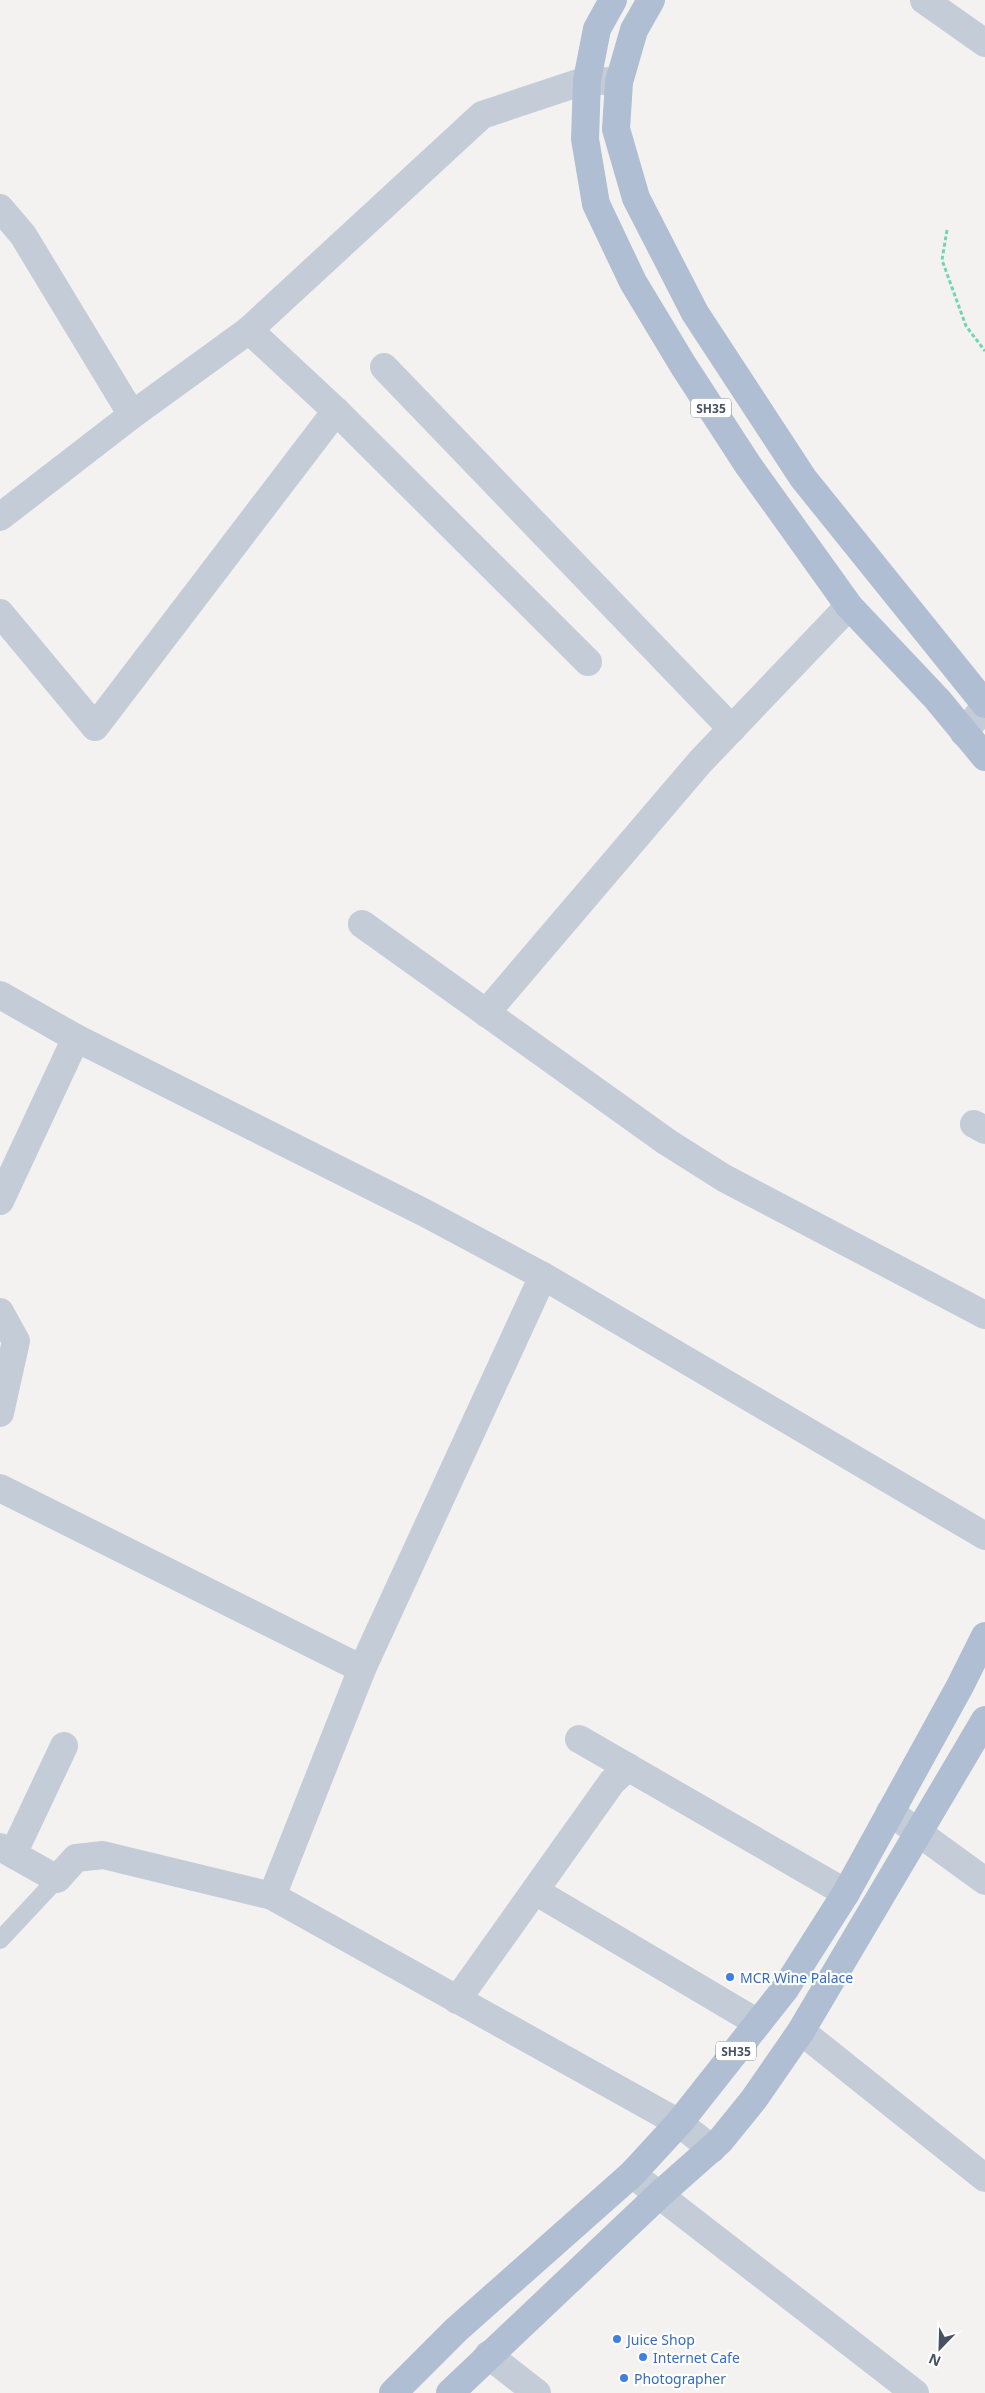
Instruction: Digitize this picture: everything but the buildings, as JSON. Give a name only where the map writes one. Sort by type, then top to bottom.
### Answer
[{"type":"main road","name":"SH35","points":[[612,0],[597,29],[587,80],[585,138],[596,204],[633,282],[683,365],[748,465],[849,606],[937,699],[985,757]]},
{"type":"main road","name":"SH35","points":[[651,0],[634,30],[619,82],[616,129],[636,198],[695,313],[803,478],[985,705]]},
{"type":"main road","name":"SH35","points":[[392,2393],[456,2330],[632,2174],[680,2123],[758,2024],[785,1989],[846,1893],[985,1636]]},
{"type":"main road","name":"SH35","points":[[450,2393],[659,2195],[712,2149],[754,2099],[801,2031],[920,1833],[985,1720]]},
{"type":"street","points":[[924,0],[985,42]]},
{"type":"street","points":[[0,518],[132,415],[249,330],[482,115],[587,80],[619,82]]},
{"type":"street","points":[[0,208],[23,235],[132,415]]},
{"type":"street","points":[[249,330],[336,411],[588,662]]},
{"type":"street","points":[[384,367],[732,729]]},
{"type":"street","points":[[0,613],[95,727],[336,411]]},
{"type":"street","points":[[486,1012],[700,762],[849,606]]},
{"type":"street","points":[[964,733],[985,705]]},
{"type":"street","points":[[362,924],[667,1142],[724,1178],[985,1315]]},
{"type":"street","points":[[0,995],[76,1038],[425,1213],[543,1276],[985,1536]]},
{"type":"street","points":[[0,1201],[76,1038]]},
{"type":"street","points":[[272,1896],[362,1669],[543,1276]]},
{"type":"street","points":[[0,1312],[16,1341],[0,1413]]},
{"type":"street","points":[[0,1488],[362,1669]]},
{"type":"street","points":[[579,1739],[846,1893]]},
{"type":"street","points":[[64,1746],[6,1850],[57,1879],[76,1858],[103,1855],[272,1896],[680,2123],[712,2149]]},
{"type":"street","points":[[457,2000],[612,1782],[628,1767]]},
{"type":"street","points":[[890,1812],[985,1881]]},
{"type":"street","points":[[535,1891],[758,2024]]},
{"type":"street","points":[[801,2031],[985,2178]]},
{"type":"street","points":[[632,2174],[914,2393]]},
{"type":"street","points":[[488,2355],[537,2393]]},
{"type":"lane","points":[[0,1940],[57,1879]]},
{"type":"path","points":[[947,230],[942,260],[966,326],[985,351]]},
{"type":"place","name":"MCR Wine Palace","points":[[730,1977]]},
{"type":"place","name":"Juice Shop","points":[[617,2339]]},
{"type":"place","name":"Internet Cafe","points":[[643,2357]]},
{"type":"place","name":"Photographer","points":[[624,2378]]}]
